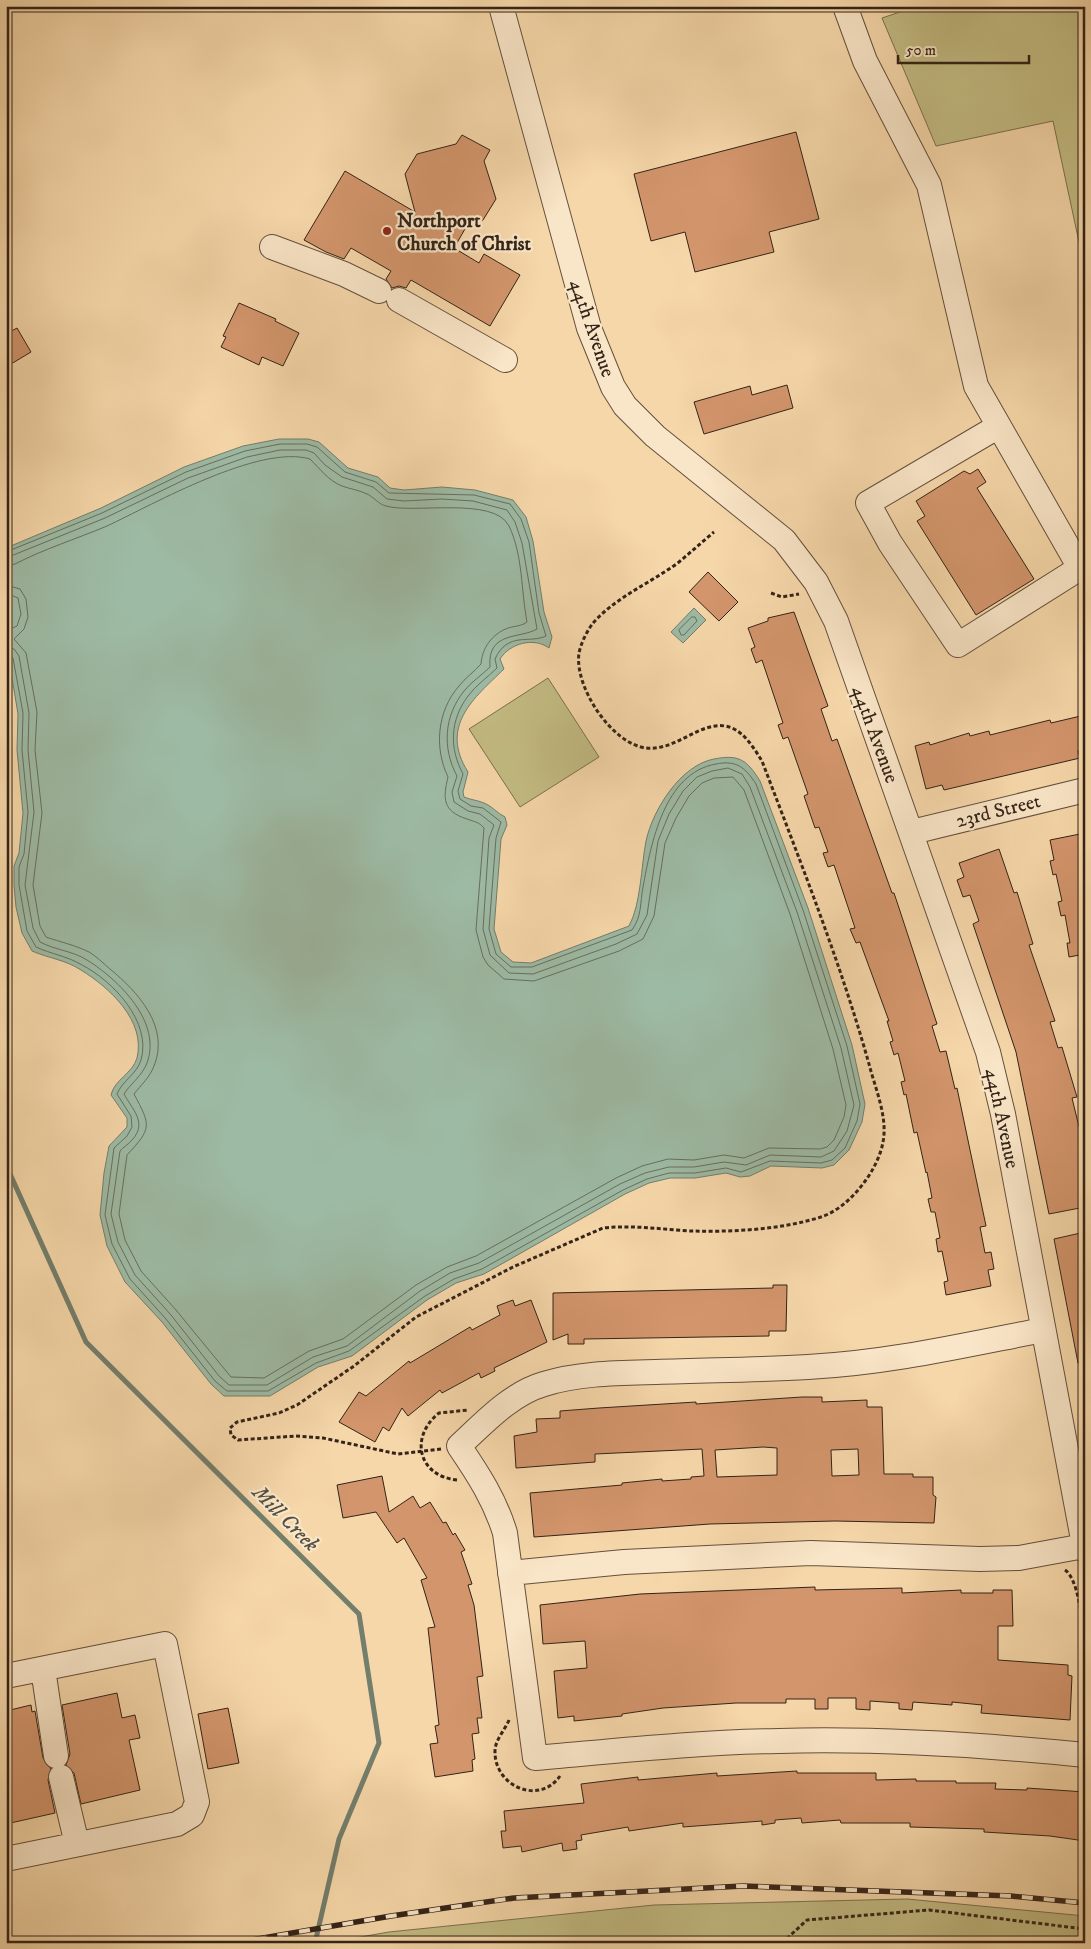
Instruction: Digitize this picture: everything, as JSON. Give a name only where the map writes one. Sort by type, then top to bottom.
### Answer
[{"type":"street","name":"44th Avenue","points":[[501,6],[589,328],[610,381],[625,406],[655,436],[784,540],[816,582],[836,621],[988,1052],[1003,1114],[1084,1548]]},
{"type":"street","points":[[845,6],[865,61],[929,185],[976,386],[999,426],[1080,568],[958,645],[890,543],[868,503],[999,426]]},
{"type":"street","points":[[272,247],[344,274],[389,295],[505,360]]},
{"type":"street","name":"23rd Street","points":[[912,832],[1085,790]]},
{"type":"street","points":[[1043,1330],[909,1357],[858,1364],[632,1373],[574,1378],[542,1384],[518,1396],[495,1413],[458,1446],[485,1483],[497,1508],[505,1533],[535,1758],[719,1743],[782,1740],[1001,1747],[1085,1755]]},
{"type":"street","points":[[510,1574],[624,1562],[716,1556],[811,1553],[980,1559],[1019,1558],[1062,1563],[1084,1548]]},
{"type":"street","points":[[6,1676],[165,1644],[197,1802],[192,1815],[178,1824],[6,1859]]},
{"type":"street","points":[[43,1669],[58,1766],[77,1844]]},
{"type":"path","points":[[458,1446],[398,1454],[305,1437],[238,1440],[229,1432],[233,1424],[237,1422],[279,1413],[297,1405],[354,1366],[416,1317],[430,1309],[513,1267],[603,1228],[626,1227],[691,1231],[755,1229],[821,1217],[840,1209],[856,1194],[874,1164],[883,1142],[884,1125],[879,1102],[850,1000],[762,761],[750,742],[738,731],[726,726],[712,726],[663,748],[645,748],[628,741],[612,729],[595,710],[580,670],[579,654],[582,641],[592,624],[606,610],[678,562],[714,532]]},
{"type":"path","points":[[771,593],[782,597],[803,594]]},
{"type":"path","points":[[1062,1563],[1071,1574],[1074,1583],[1085,1633]]},
{"type":"path","points":[[782,1943],[807,1920],[929,1910],[1085,1929]]},
{"type":"path","points":[[478,1943],[496,1943]]},
{"type":"shaded area","points":[[918,6],[1085,6],[1085,270],[1053,121],[936,146],[882,18]]},
{"type":"shaded area","points":[[548,678],[599,757],[520,807],[469,729]]},
{"type":"shaded area","points":[[907,1899],[1085,1916],[1085,1943],[326,1943],[389,1932],[654,1905]]},
{"type":"water","points":[[279,439],[308,439],[319,442],[348,468],[378,477],[390,488],[404,490],[442,487],[475,490],[513,500],[526,517],[533,541],[544,612],[552,637],[549,648],[530,642],[523,643],[504,653],[500,659],[504,669],[472,702],[464,714],[459,727],[457,741],[460,756],[468,772],[463,792],[464,797],[490,806],[505,817],[507,825],[501,839],[494,929],[501,952],[513,962],[531,963],[629,926],[636,907],[646,841],[655,816],[670,790],[690,770],[702,763],[730,757],[742,760],[751,768],[760,781],[808,908],[852,1045],[865,1104],[862,1122],[849,1150],[834,1165],[822,1168],[771,1166],[750,1176],[740,1177],[726,1173],[695,1178],[670,1178],[649,1183],[625,1194],[484,1274],[456,1283],[427,1300],[352,1356],[318,1367],[270,1396],[224,1396],[211,1384],[162,1322],[125,1282],[107,1246],[100,1215],[104,1173],[109,1146],[127,1127],[127,1118],[111,1095],[116,1085],[132,1068],[137,1058],[138,1044],[136,1031],[131,1019],[114,996],[92,977],[63,961],[32,951],[22,933],[16,907],[14,885],[14,866],[19,853],[23,813],[17,750],[18,714],[8,654],[9,614],[6,598],[6,548],[101,508],[184,467],[243,446]]},
{"type":"water","points":[[694,608],[706,620],[683,643],[671,632]]},
{"type":"building","points":[[796,132],[819,219],[769,232],[774,252],[695,272],[685,232],[651,241],[634,174]]},
{"type":"building","name":"Northport Church of Christ","points":[[462,135],[490,150],[484,161],[496,199],[483,220],[469,222],[454,248],[479,263],[484,254],[520,275],[490,326],[411,280],[406,288],[399,286],[392,288],[386,279],[391,271],[351,248],[344,259],[304,240],[345,171],[415,212],[405,174],[417,154],[456,144]]},
{"type":"building","points":[[239,303],[276,319],[275,321],[299,333],[283,366],[262,357],[259,365],[221,347],[226,337],[223,336]]},
{"type":"building","points":[[17,328],[31,352],[6,367],[6,334]]},
{"type":"building","points":[[787,385],[793,408],[704,434],[694,402],[750,386],[752,395]]},
{"type":"building","points":[[978,469],[986,482],[977,488],[1034,579],[976,615],[917,521],[925,516],[916,501],[964,471],[970,474]]},
{"type":"building","points":[[708,572],[738,602],[719,621],[689,592]]},
{"type":"building","points":[[794,612],[828,706],[821,709],[832,741],[837,739],[892,893],[894,893],[937,1024],[932,1026],[940,1052],[946,1051],[955,1089],[957,1088],[986,1226],[980,1227],[985,1253],[991,1252],[994,1269],[988,1270],[991,1286],[946,1295],[944,1282],[948,1281],[942,1251],[938,1252],[936,1239],[940,1238],[935,1212],[931,1212],[928,1199],[932,1198],[927,1172],[917,1132],[914,1133],[906,1094],[904,1095],[901,1082],[905,1081],[898,1053],[894,1055],[890,1042],[893,1041],[887,1021],[889,1021],[860,942],[856,943],[850,929],[855,928],[834,865],[828,867],[823,853],[828,852],[819,827],[815,828],[804,796],[808,794],[788,737],[783,739],[778,725],[783,723],[762,660],[756,663],[751,649],[755,647],[748,628],[768,621],[768,618]]},
{"type":"building","points":[[1085,715],[1085,749],[1078,751],[1080,758],[944,790],[942,785],[926,789],[915,746],[929,742],[930,745],[969,733],[970,736],[989,731],[990,735],[1050,720],[1051,723]]},
{"type":"building","points":[[1085,833],[1085,954],[1069,957],[1067,943],[1070,943],[1065,915],[1061,916],[1058,902],[1062,901],[1056,874],[1053,875],[1050,861],[1054,860],[1050,840]]},
{"type":"building","points":[[999,849],[1014,893],[1017,892],[1033,944],[1029,945],[1055,1021],[1050,1022],[1058,1048],[1062,1047],[1077,1097],[1072,1098],[1079,1127],[1085,1126],[1085,1207],[1049,1214],[1016,1052],[973,924],[979,921],[970,895],[963,897],[957,880],[964,877],[959,863]]},
{"type":"building","points":[[1085,1232],[1085,1363],[1078,1363],[1054,1239]]},
{"type":"building","points":[[773,1285],[787,1285],[786,1331],[769,1331],[769,1336],[584,1339],[584,1344],[568,1344],[568,1334],[553,1340],[553,1293],[773,1288]]},
{"type":"building","points":[[513,1300],[515,1306],[531,1300],[547,1342],[494,1368],[495,1371],[481,1378],[479,1373],[442,1393],[440,1390],[408,1416],[402,1408],[389,1431],[383,1427],[375,1442],[339,1422],[359,1392],[366,1396],[409,1361],[410,1363],[470,1327],[472,1330],[500,1315],[497,1306]]},
{"type":"building","points":[[822,1397],[822,1402],[867,1400],[867,1407],[882,1407],[884,1474],[913,1474],[913,1477],[933,1477],[933,1495],[936,1497],[934,1523],[835,1521],[710,1524],[534,1537],[530,1493],[622,1485],[622,1483],[662,1479],[662,1481],[691,1479],[691,1477],[704,1476],[702,1449],[595,1454],[595,1462],[516,1468],[514,1436],[537,1432],[536,1419],[560,1418],[560,1411],[696,1402],[696,1404]],"holes":[[[777,1448],[777,1475],[717,1477],[715,1450]],[[858,1449],[859,1475],[832,1476],[831,1450]]]},
{"type":"building","points":[[382,1476],[389,1512],[413,1496],[420,1508],[430,1502],[443,1523],[446,1522],[453,1535],[455,1533],[465,1550],[461,1552],[472,1584],[468,1585],[474,1605],[483,1676],[477,1677],[482,1718],[477,1718],[479,1733],[472,1734],[475,1759],[472,1760],[473,1771],[435,1777],[430,1744],[438,1743],[435,1726],[439,1725],[428,1628],[435,1627],[421,1580],[427,1578],[404,1538],[397,1543],[376,1512],[343,1518],[337,1485]]},
{"type":"building","points":[[815,1587],[815,1590],[902,1588],[902,1593],[961,1590],[961,1593],[993,1593],[993,1590],[1012,1590],[1013,1626],[998,1626],[998,1660],[1068,1665],[1068,1675],[1072,1676],[1070,1720],[981,1713],[982,1705],[952,1702],[952,1705],[913,1702],[912,1710],[899,1709],[899,1703],[870,1701],[870,1710],[856,1709],[856,1698],[828,1698],[828,1709],[815,1709],[815,1699],[786,1699],[786,1703],[736,1703],[663,1708],[622,1714],[622,1716],[574,1721],[574,1716],[558,1718],[554,1671],[587,1668],[585,1641],[543,1644],[540,1605],[640,1594]]},
{"type":"building","points":[[117,1693],[122,1718],[135,1715],[140,1738],[129,1740],[140,1790],[81,1804],[74,1773],[66,1765],[70,1754],[62,1705]]},
{"type":"building","points":[[31,1705],[32,1712],[35,1711],[43,1758],[51,1769],[48,1780],[55,1813],[6,1824],[6,1711]]},
{"type":"building","points":[[228,1708],[239,1763],[208,1769],[198,1714]]},
{"type":"building","points":[[797,1771],[797,1773],[876,1773],[876,1780],[916,1779],[916,1781],[956,1781],[956,1783],[996,1783],[995,1789],[1027,1790],[1027,1788],[1085,1792],[1085,1841],[1050,1836],[984,1832],[984,1829],[910,1827],[910,1823],[841,1823],[840,1820],[802,1823],[801,1818],[775,1820],[775,1823],[762,1825],[762,1821],[683,1827],[683,1823],[629,1831],[628,1827],[581,1835],[582,1840],[576,1841],[577,1849],[563,1851],[562,1843],[522,1852],[521,1846],[503,1848],[501,1831],[506,1831],[504,1811],[584,1803],[581,1784],[638,1777],[638,1780],[717,1773],[717,1776]]},
{"type":"waterway","name":"Mill Creek","points":[[6,1165],[86,1342],[359,1614],[379,1743],[339,1839],[315,1943]]},
{"type":"railway","points":[[234,1943],[391,1916],[514,1898],[743,1886],[1011,1896],[1085,1903]]},
{"type":"place","name":"Northport Church of Christ","points":[[387,231]]}]
